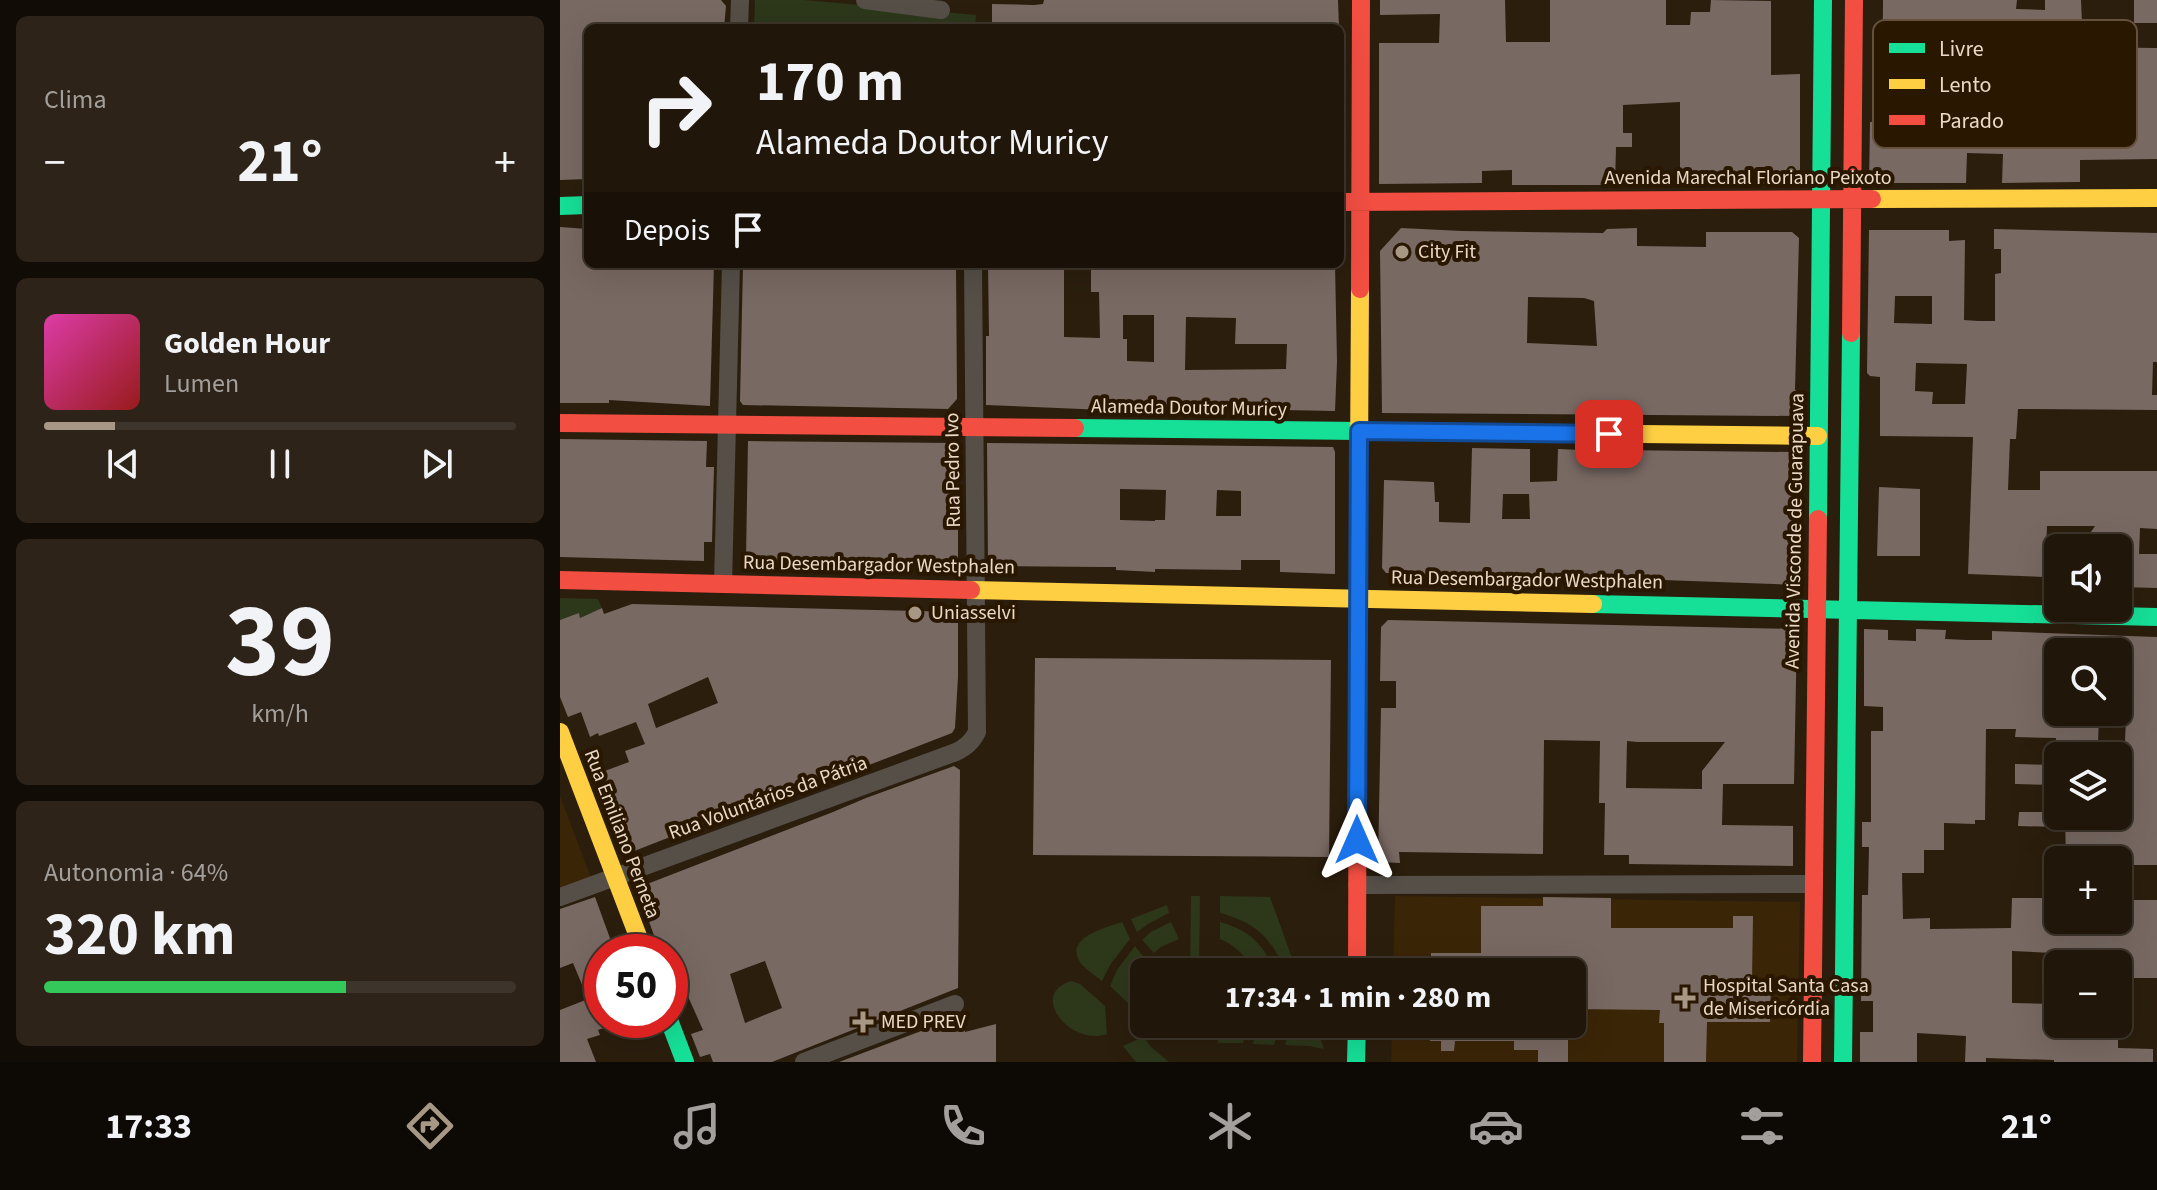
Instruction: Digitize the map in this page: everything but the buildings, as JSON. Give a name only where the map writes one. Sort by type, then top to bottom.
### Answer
[{"type":"main road","points":[[1357,958],[1361,0]]},
{"type":"main road","name":"Avenida Visconde de Guarapuava","points":[[1812,1062],[1823,0]]},
{"type":"main road","points":[[1843,1062],[1854,0]]},
{"type":"main road","points":[[1821,110],[1853,67]]},
{"type":"main road","name":"Avenida Marechal Floriano Peixoto","points":[[1344,202],[2157,198]]},
{"type":"main road","points":[[560,206],[584,205]]},
{"type":"main road","points":[[1819,356],[1850,399]]},
{"type":"main road","name":"Alameda Doutor Muricy","points":[[560,423],[1818,436]]},
{"type":"main road","name":"Rua Desembargador Westphalen","points":[[560,580],[2157,617]]},
{"type":"main road","name":"Rua Emiliano Perneta","points":[[560,732],[637,934]]},
{"type":"main road","points":[[1815,770],[1845,842]]},
{"type":"main road","points":[[1812,1014],[1844,963]]},
{"type":"main road","points":[[676,1038],[685,1062]]},
{"type":"main road","points":[[1356,1062],[1357,1038]]},
{"type":"street","points":[[739,24],[740,0]]},
{"type":"street","points":[[865,0],[941,10]]},
{"type":"street","points":[[723,584],[731,268]]},
{"type":"street","name":"Rua Pedro Ivo","points":[[973,268],[977,724]]},
{"type":"street","name":"Rua Voluntários da Pátria","points":[[560,897],[956,752],[974,739],[977,724]]},
{"type":"street","points":[[1357,885],[1813,884]]},
{"type":"street","points":[[804,1062],[955,1004]]},
{"type":"shaded area","points":[[560,796],[592,880],[560,892]]},
{"type":"shaded area","name":"Hospital Santa Casa de Misericórdia","points":[[1395,896],[1800,902],[1797,1062],[1391,1062],[1392,1038],[1586,1038],[1586,958],[1393,958]]},
{"type":"green space","points":[[755,0],[804,0],[976,15],[975,24],[754,24]]},
{"type":"green space","points":[[560,598],[598,599],[602,608],[580,618],[579,614],[560,620]]},
{"type":"green space","points":[[1191,896],[1200,896],[1199,958],[1190,958]]},
{"type":"green space","points":[[1220,896],[1270,897],[1292,958],[1279,958],[1257,930],[1241,920],[1220,913]]},
{"type":"green space","points":[[1167,905],[1169,913],[1137,932],[1131,919]]},
{"type":"green space","points":[[1122,922],[1130,939],[1102,981],[1082,965],[1077,948],[1081,941],[1096,931]]},
{"type":"green space","points":[[1171,922],[1179,939],[1154,953],[1142,940]]},
{"type":"green space","points":[[1220,922],[1238,928],[1252,938],[1268,958],[1245,958],[1220,939]]},
{"type":"green space","points":[[1135,946],[1145,958],[1130,958],[1130,1005],[1110,986],[1117,970]]},
{"type":"green space","points":[[1071,981],[1080,984],[1105,1006],[1107,1034],[1094,1036],[1080,1033],[1059,1018],[1053,997],[1058,988]]},
{"type":"green space","points":[[1144,1038],[1169,1062],[1136,1062],[1123,1046]]},
{"type":"green space","points":[[1218,1038],[1244,1038],[1243,1043],[1218,1043]]},
{"type":"green space","points":[[1254,1038],[1276,1038],[1274,1045],[1253,1044]]},
{"type":"green space","points":[[1287,1038],[1320,1038],[1324,1049],[1309,1046],[1285,1045]]},
{"type":"traffic: fast","points":[[1818,519],[1823,0]]},
{"type":"traffic: fast","points":[[560,206],[584,205]]},
{"type":"traffic: fast","points":[[1843,1062],[1851,333]]},
{"type":"traffic: fast","points":[[1075,428],[1452,432]]},
{"type":"traffic: fast","points":[[1593,604],[2157,617]]},
{"type":"traffic: fast","points":[[676,1038],[685,1062]]},
{"type":"traffic: fast","points":[[1356,1062],[1357,1038]]},
{"type":"traffic: slow","points":[[1872,199],[2157,198]]},
{"type":"traffic: slow","points":[[1358,640],[1360,289]]},
{"type":"traffic: slow","points":[[1452,432],[1818,436]]},
{"type":"traffic: slow","points":[[971,590],[1593,604]]},
{"type":"traffic: slow","points":[[560,732],[637,934]]},
{"type":"traffic: jam","points":[[1360,289],[1361,0]]},
{"type":"traffic: jam","points":[[1851,333],[1854,0]]},
{"type":"traffic: jam","points":[[1344,202],[1872,199]]},
{"type":"traffic: jam","points":[[560,423],[1075,428]]},
{"type":"traffic: jam","points":[[1812,1062],[1818,519]]},
{"type":"traffic: jam","points":[[560,580],[971,590]]},
{"type":"traffic: jam","points":[[1357,958],[1358,640]]},
{"type":"place","name":"City Fit","points":[[1402,252]]},
{"type":"place","name":"Uniasselvi","points":[[915,613]]},
{"type":"place","name":"Hospital Santa Casa de Misericórdia","points":[[1685,998]]},
{"type":"place","name":"MED PREV","points":[[863,1022]]},
{"type":"route","points":[[1357,840],[1359,431],[1609,434]]}]
